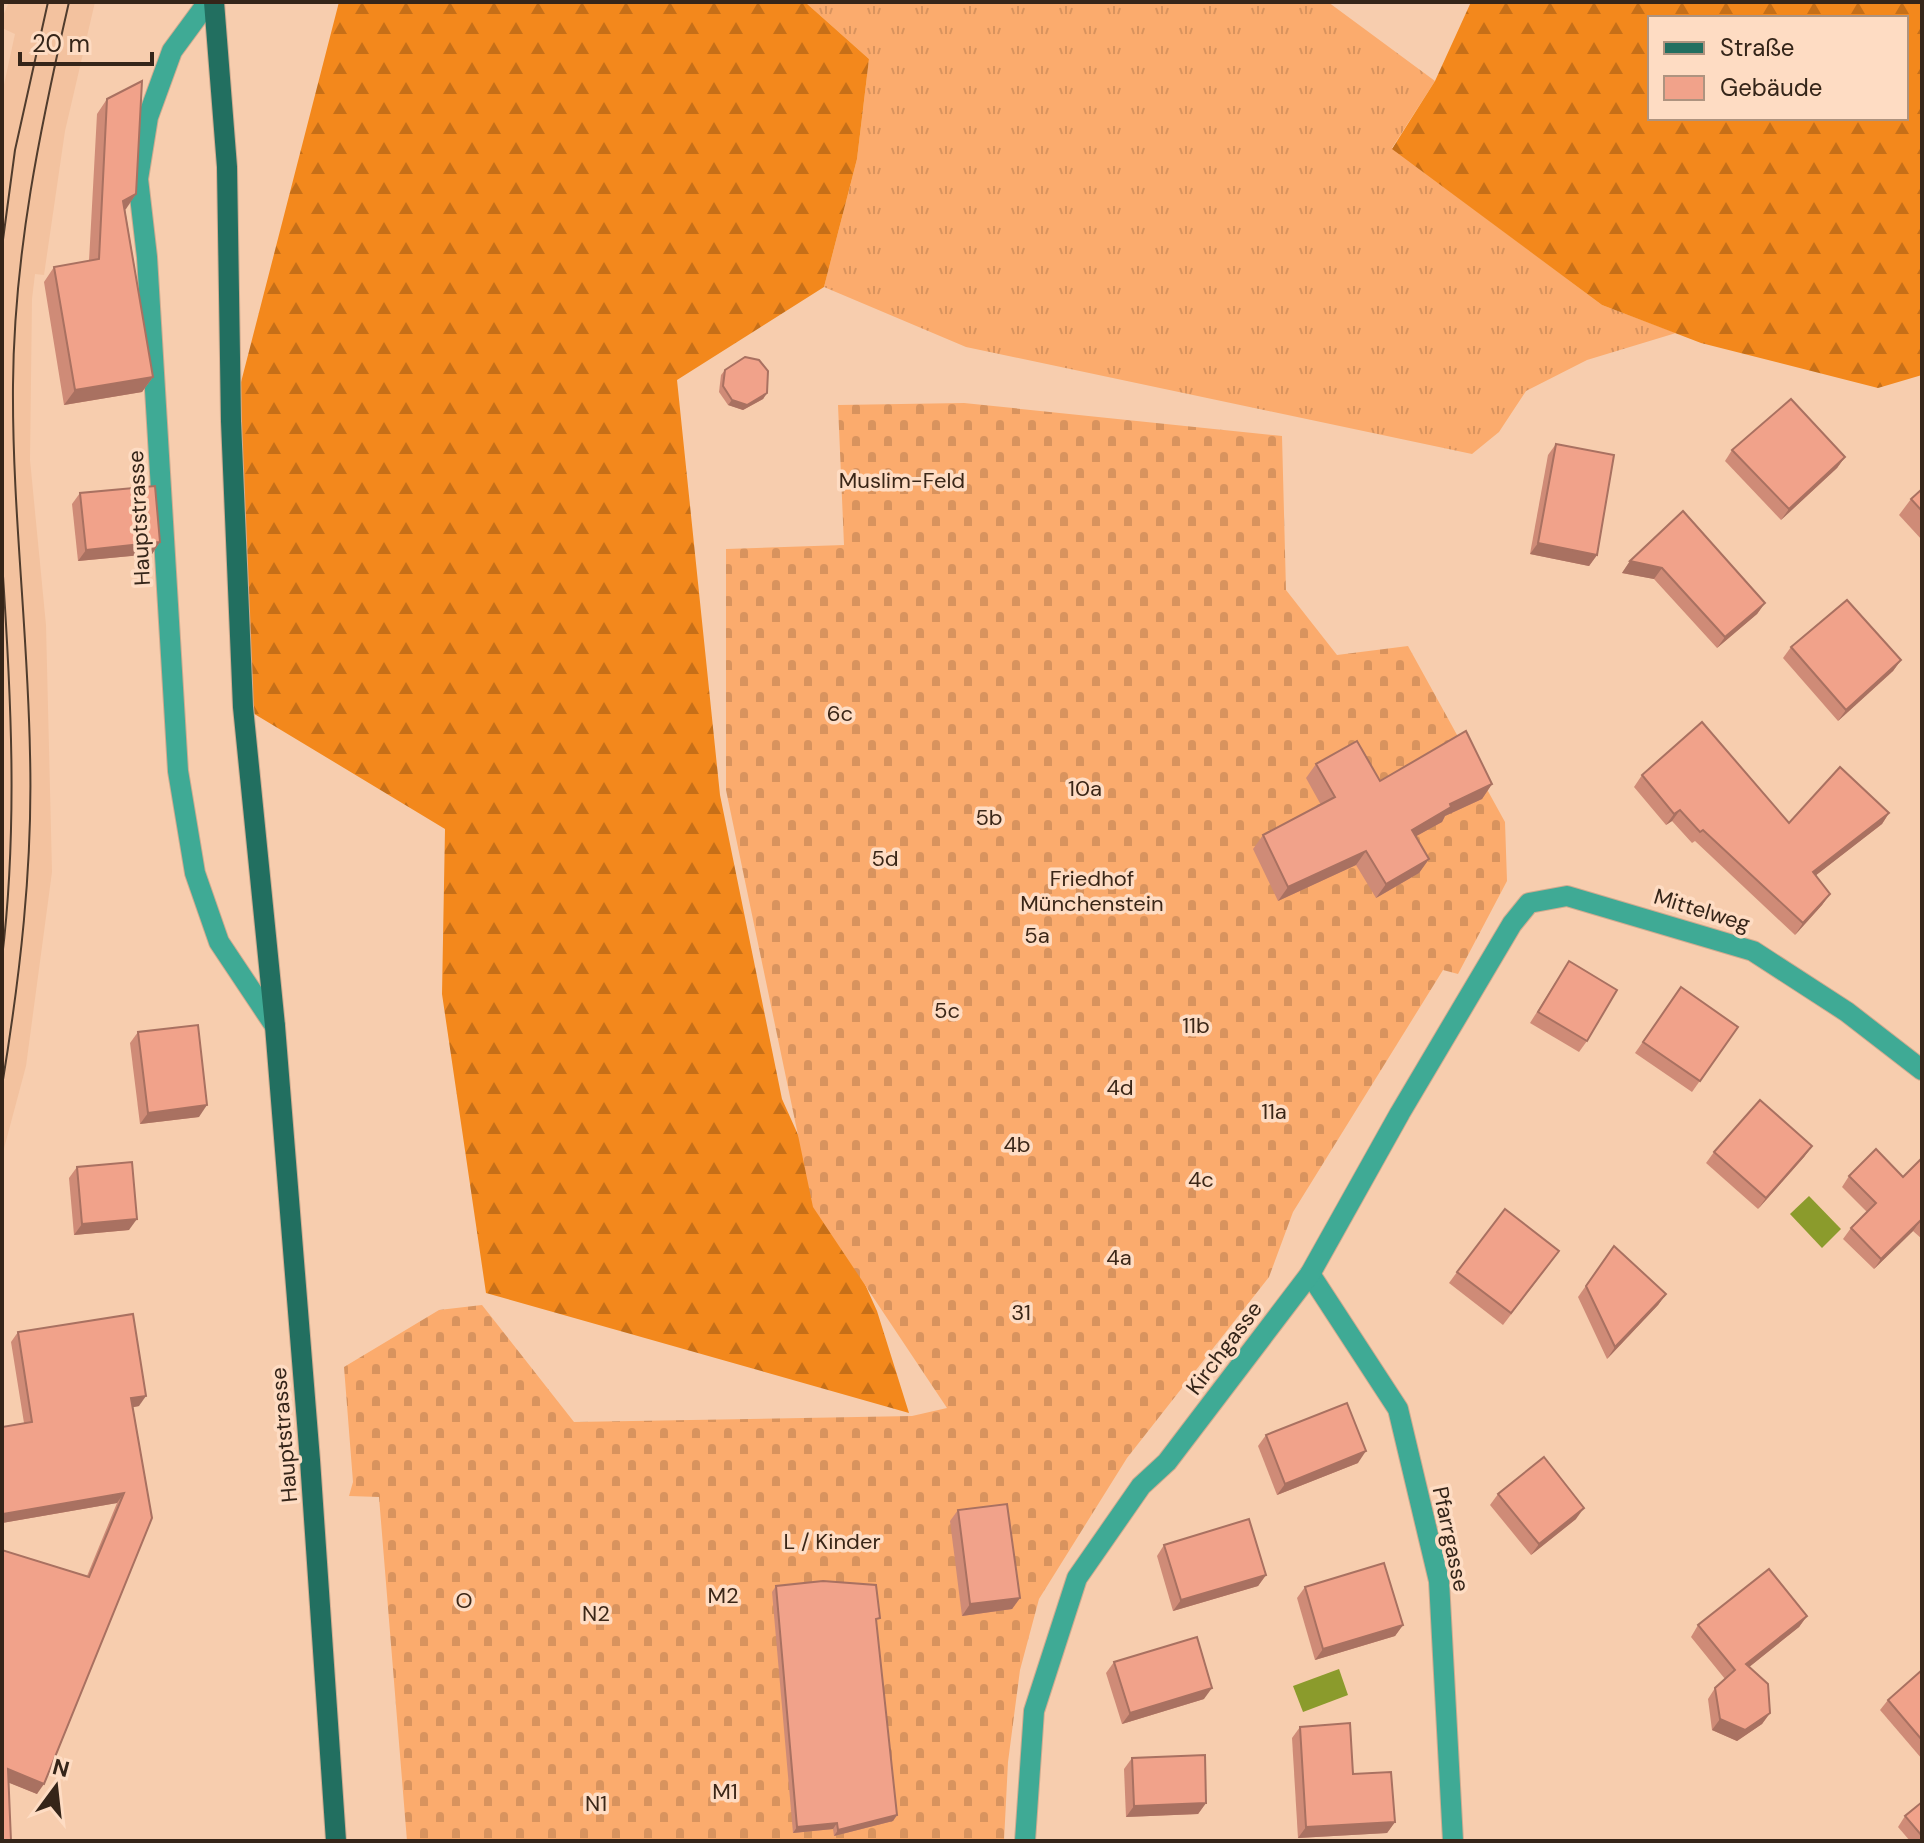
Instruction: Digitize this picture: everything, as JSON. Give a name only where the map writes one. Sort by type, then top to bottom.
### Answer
[{"type":"main road","name":"Hauptstrasse","points":[[211,2],[227,167],[231,421],[243,707],[275,1026],[313,1492],[336,1841]]},
{"type":"street","name":"Hauptstrasse","points":[[211,2],[172,51],[148,117],[138,179],[147,257],[178,771],[195,873],[219,942],[275,1026]]},
{"type":"street","name":"Mittelweg","points":[[1529,903],[1567,896],[1753,951],[1847,1012],[1922,1070]]},
{"type":"street","name":"Kirchgasse","points":[[1025,1841],[1034,1711],[1077,1578],[1141,1486],[1167,1462],[1310,1274],[1414,1089],[1512,924],[1529,903]]},
{"type":"street","name":"Pfarrgasse","points":[[1310,1274],[1398,1409],[1439,1581],[1453,1841]]},
{"type":"shaded area","points":[[9,2],[95,2],[65,131],[44,275],[35,274],[32,299],[30,460],[46,625],[52,872],[26,1066],[2,1156],[2,94],[15,34],[2,28],[2,18]]},
{"type":"shaded area","points":[[1809,1196],[1841,1229],[1822,1248],[1790,1214]]},
{"type":"shaded area","points":[[1339,1669],[1348,1695],[1303,1712],[1293,1686]]},
{"type":"green space","points":[[339,2],[805,2],[869,59],[857,159],[824,287],[677,380],[720,795],[782,1099],[877,1311],[909,1413],[486,1293],[442,994],[445,829],[243,707],[231,421]]},
{"type":"green space","points":[[805,2],[1328,2],[1435,81],[1392,148],[1602,305],[1676,333],[1587,360],[1526,391],[1499,432],[1472,454],[966,347],[824,287],[857,159],[869,59]]},
{"type":"green space","points":[[1471,2],[1922,2],[1922,375],[1878,388],[1701,343],[1602,305],[1392,149],[1435,81]]},
{"type":"green space","name":"Friedhof Münchenstein","points":[[964,403],[1282,436],[1286,590],[1337,655],[1408,646],[1505,822],[1507,881],[1458,974],[1443,970],[1293,1212],[1269,1277],[1127,1458],[1039,1599],[1020,1670],[1008,1762],[1004,1841],[407,1841],[379,1497],[349,1496],[353,1482],[344,1367],[439,1310],[482,1305],[574,1422],[912,1416],[947,1408],[813,1207],[726,790],[726,549],[844,545],[838,405]]},
{"type":"building","points":[[142,81],[136,194],[123,201],[153,377],[75,390],[54,267],[99,259],[107,99]]},
{"type":"building","points":[[745,357],[759,360],[768,371],[767,393],[747,405],[732,400],[723,386],[725,370]]},
{"type":"building","points":[[1791,399],[1845,457],[1789,509],[1732,450]]},
{"type":"building","points":[[1556,444],[1614,455],[1597,555],[1538,543]]},
{"type":"building","points":[[155,486],[160,542],[86,550],[80,493]]},
{"type":"building","points":[[1922,489],[1922,511],[1911,499]]},
{"type":"building","points":[[1683,511],[1765,603],[1725,637],[1662,568],[1630,561]]},
{"type":"building","points":[[1847,600],[1901,660],[1846,710],[1791,647]]},
{"type":"building","points":[[1702,722],[1789,823],[1840,767],[1889,813],[1813,872],[1830,894],[1803,923],[1703,830],[1700,832],[1680,810],[1674,814],[1642,775]]},
{"type":"building","points":[[1466,731],[1492,784],[1450,804],[1451,807],[1412,830],[1429,859],[1386,884],[1366,851],[1288,887],[1263,835],[1335,797],[1316,764],[1357,741],[1380,781]]},
{"type":"building","points":[[1569,961],[1617,990],[1587,1041],[1538,1012]]},
{"type":"building","points":[[1681,987],[1738,1027],[1700,1081],[1643,1042]]},
{"type":"building","points":[[198,1025],[207,1105],[148,1113],[138,1032]]},
{"type":"building","points":[[1760,1100],[1812,1146],[1766,1198],[1714,1152]]},
{"type":"building","points":[[1876,1149],[1903,1177],[1922,1158],[1922,1221],[1881,1259],[1851,1228],[1876,1203],[1849,1176]]},
{"type":"building","points":[[132,1162],[137,1219],[82,1224],[77,1167]]},
{"type":"building","points":[[1505,1209],[1559,1251],[1511,1313],[1457,1272]]},
{"type":"building","points":[[1614,1246],[1666,1294],[1615,1347],[1586,1286]]},
{"type":"building","points":[[133,1314],[146,1396],[131,1398],[152,1518],[44,1784],[8,1769],[11,1841],[2,1841],[2,1550],[89,1577],[124,1493],[3,1514],[2,1427],[32,1422],[18,1332]]},
{"type":"building","points":[[1347,1403],[1366,1451],[1285,1484],[1266,1435]]},
{"type":"building","points":[[1544,1457],[1584,1508],[1539,1544],[1498,1494]]},
{"type":"building","points":[[1007,1504],[1020,1598],[970,1604],[958,1510]]},
{"type":"building","points":[[1249,1519],[1266,1575],[1181,1600],[1164,1545]]},
{"type":"building","points":[[1384,1563],[1403,1625],[1323,1649],[1305,1587]]},
{"type":"building","points":[[1769,1569],[1807,1616],[1746,1664],[1768,1684],[1770,1713],[1745,1730],[1720,1719],[1715,1688],[1735,1670],[1698,1625]]},
{"type":"building","points":[[823,1581],[876,1585],[880,1618],[876,1619],[897,1815],[838,1830],[837,1823],[797,1827],[776,1586]]},
{"type":"building","points":[[1197,1637],[1212,1688],[1130,1713],[1114,1662]]},
{"type":"building","points":[[1922,1670],[1922,1740],[1888,1700]]},
{"type":"building","points":[[1350,1723],[1353,1774],[1391,1772],[1395,1822],[1306,1827],[1300,1727]]},
{"type":"building","points":[[1205,1755],[1206,1803],[1134,1806],[1132,1758]]},
{"type":"building","points":[[1922,1802],[1922,1836],[1905,1816]]},
{"type":"tram line","points":[[2,247],[15,150],[48,2]]},
{"type":"tram line","points":[[2,1086],[24,921],[30,796],[29,708],[13,431],[18,287],[30,192],[69,2]]},
{"type":"tram line","points":[[2,561],[10,710],[11,810],[2,958]]},
{"type":"park label","name":"Muslim-Feld","points":[[902,480]]},
{"type":"park label","name":"6c","points":[[840,713]]},
{"type":"park label","name":"10a","points":[[1085,788]]},
{"type":"park label","name":"5b","points":[[989,817]]},
{"type":"park label","name":"5d","points":[[885,858]]},
{"type":"park label","name":"5a","points":[[1037,935]]},
{"type":"park label","name":"5c","points":[[947,1010]]},
{"type":"park label","name":"11b","points":[[1196,1025]]},
{"type":"park label","name":"4d","points":[[1120,1087]]},
{"type":"park label","name":"11a","points":[[1274,1111]]},
{"type":"park label","name":"4b","points":[[1017,1144]]},
{"type":"park label","name":"4c","points":[[1201,1179]]},
{"type":"park label","name":"4a","points":[[1119,1257]]},
{"type":"park label","name":"31","points":[[1021,1312]]},
{"type":"park label","name":"L / Kinder","points":[[832,1541]]},
{"type":"park label","name":"M2","points":[[723,1595]]},
{"type":"park label","name":"O","points":[[464,1600]]},
{"type":"park label","name":"N2","points":[[596,1613]]},
{"type":"park label","name":"M1","points":[[725,1791]]},
{"type":"park label","name":"N1","points":[[596,1803]]}]
